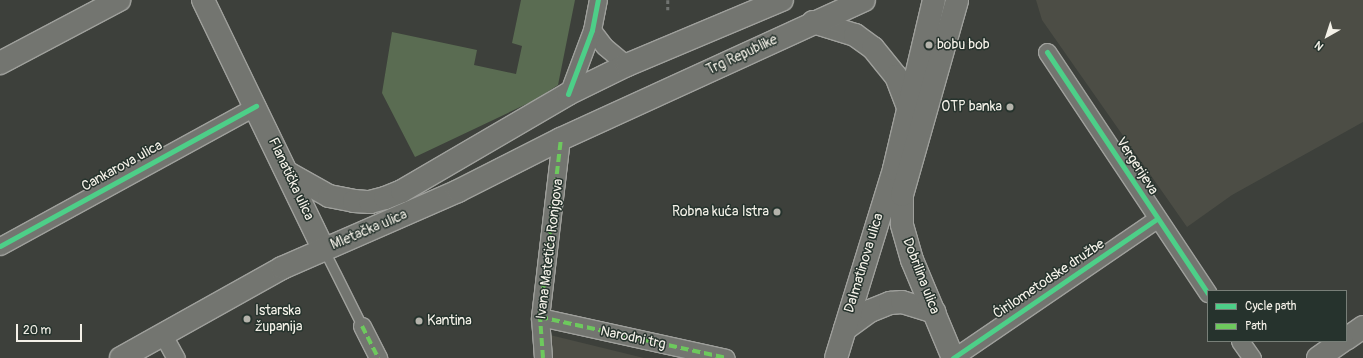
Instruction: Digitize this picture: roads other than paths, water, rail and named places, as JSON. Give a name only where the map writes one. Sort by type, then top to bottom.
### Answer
[{"type":"main road","points":[[0,63],[119,0]]},
{"type":"main road","name":"Flanatička ulica","points":[[204,0],[324,250]]},
{"type":"main road","points":[[568,94],[627,65],[782,0]]},
{"type":"main road","name":"Trg Republike","points":[[621,112],[813,22],[864,0]]},
{"type":"main road","points":[[901,169],[907,105],[934,0]]},
{"type":"main road","points":[[901,169],[957,0]]},
{"type":"main road","points":[[813,22],[855,35],[873,48],[896,76],[907,105]]},
{"type":"main road","name":"Mletačka ulica","points":[[288,173],[329,196],[354,201],[370,202],[385,198],[402,191],[568,94]]},
{"type":"main road","name":"Mletačka ulica","points":[[121,358],[282,268],[458,191],[561,139],[621,112]]},
{"type":"main road","name":"Dobrilina ulica","points":[[901,169],[902,224],[912,260],[953,358]]},
{"type":"main road","name":"Dalmatinova ulica","points":[[836,358],[844,329],[901,169]]},
{"type":"main road","points":[[844,329],[870,311],[890,303],[902,302],[934,312]]},
{"type":"main road","points":[[1347,337],[1363,327]]},
{"type":"main road","points":[[1318,358],[1341,342]]},
{"type":"street","points":[[568,94],[592,30],[598,0]]},
{"type":"street","points":[[592,30],[604,46],[627,65]]},
{"type":"street","name":"Vergerijeva","points":[[1047,52],[1207,293]]},
{"type":"street","name":"Cankarova ulica","points":[[0,246],[256,106]]},
{"type":"street","name":"Ivana Matetića Ronjgova","points":[[543,358],[540,317],[561,139]]},
{"type":"street","name":"Ćirilometodske družbe","points":[[953,358],[1157,219]]},
{"type":"street","name":"Narodni trg","points":[[540,317],[726,358]]},
{"type":"street","name":"Flanatička ulica","points":[[362,326],[378,358]]},
{"type":"street","points":[[163,335],[176,358]]},
{"type":"street","points":[[1241,342],[1252,358]]},
{"type":"lane","name":"Flanatička ulica","points":[[324,250],[362,326]]},
{"type":"place","name":"bobu bob","points":[[929,45]]},
{"type":"place","name":"OTP banka","points":[[1010,107]]},
{"type":"place","name":"Robna kuća Istra","points":[[777,212]]},
{"type":"place","name":"Istarska županija","points":[[247,319]]},
{"type":"place","name":"Kantina","points":[[419,321]]}]
